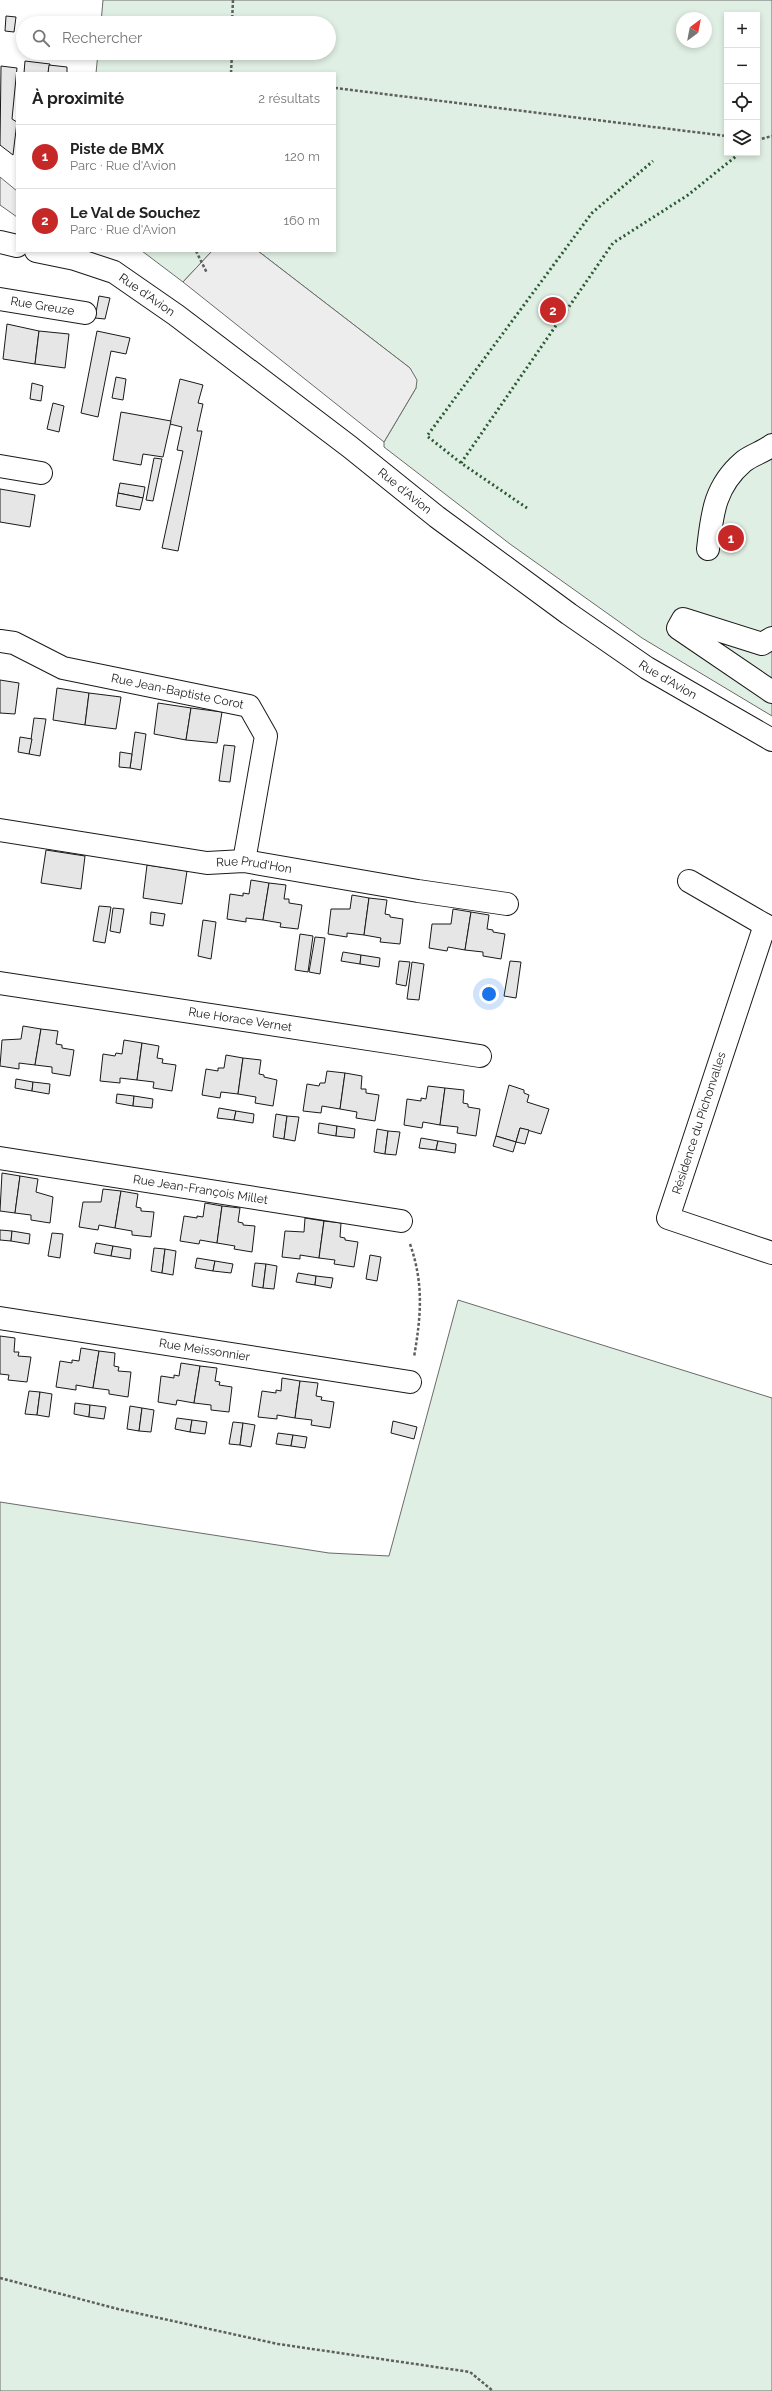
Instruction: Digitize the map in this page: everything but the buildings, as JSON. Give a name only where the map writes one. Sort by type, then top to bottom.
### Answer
[{"type":"street","points":[[0,242],[16,246]]},
{"type":"street","name":"Rue d'Avion","points":[[41,252],[75,259],[114,272],[176,315],[350,447],[437,517],[569,614],[647,668],[772,740]]},
{"type":"street","name":"Rue Greuze","points":[[0,299],[85,312]]},
{"type":"street","points":[[708,549],[715,501],[726,481],[743,462],[772,445]]},
{"type":"street","points":[[0,466],[41,473]]},
{"type":"street","points":[[772,638],[762,644],[683,618],[678,628],[772,692]]},
{"type":"street","name":"Rue Jean-Baptiste Corot","points":[[0,641],[14,643],[63,668],[249,706],[266,736],[244,861]]},
{"type":"street","name":"Rue Prud'Hon","points":[[0,830],[207,863],[244,861],[418,891],[507,904]]},
{"type":"street","name":"Résidence du Pichonvalles","points":[[689,881],[768,927],[668,1218],[772,1253]]},
{"type":"street","name":"Rue Horace Vernet","points":[[0,983],[480,1056]]},
{"type":"street","name":"Rue Jean-François Millet","points":[[0,1158],[401,1221]]},
{"type":"street","name":"Rue Meissonnier","points":[[0,1318],[410,1382]]},
{"type":"path","points":[[232,16],[233,0]]},
{"type":"path","points":[[231,72],[232,60]]},
{"type":"path","points":[[336,88],[724,136]]},
{"type":"path","points":[[760,139],[772,136]]},
{"type":"path","points":[[196,252],[207,273]]},
{"type":"path","points":[[401,1221],[416,1262],[422,1294],[418,1336],[410,1382]]},
{"type":"path","points":[[0,2278],[118,2309],[278,2344],[470,2372],[493,2391]]},
{"type":"green space","points":[[103,0],[772,0],[772,716],[642,638],[510,544],[384,447],[384,442],[416,388],[410,368],[259,252],[336,252],[336,72],[96,72],[97,60],[336,60],[336,16],[102,16]]},
{"type":"green space","points":[[143,252],[211,252],[183,282]]},
{"type":"green space","points":[[458,1300],[772,1398],[772,2391],[0,2391],[0,1502],[329,1553],[389,1556]]},
{"type":"shaded area","points":[[0,177],[16,190],[16,216],[0,205]]},
{"type":"shaded area","points":[[211,252],[259,252],[410,368],[417,380],[416,388],[384,442],[183,282]]},
{"type":"hedge","points":[[461,463],[613,243],[688,195],[736,156]]},
{"type":"hedge","points":[[527,508],[461,463],[427,436],[592,213],[653,161]]},
{"type":"place","name":"Le Val de Souchez","points":[[553,310]]},
{"type":"place","name":"Piste de BMX","points":[[731,538]]}]
